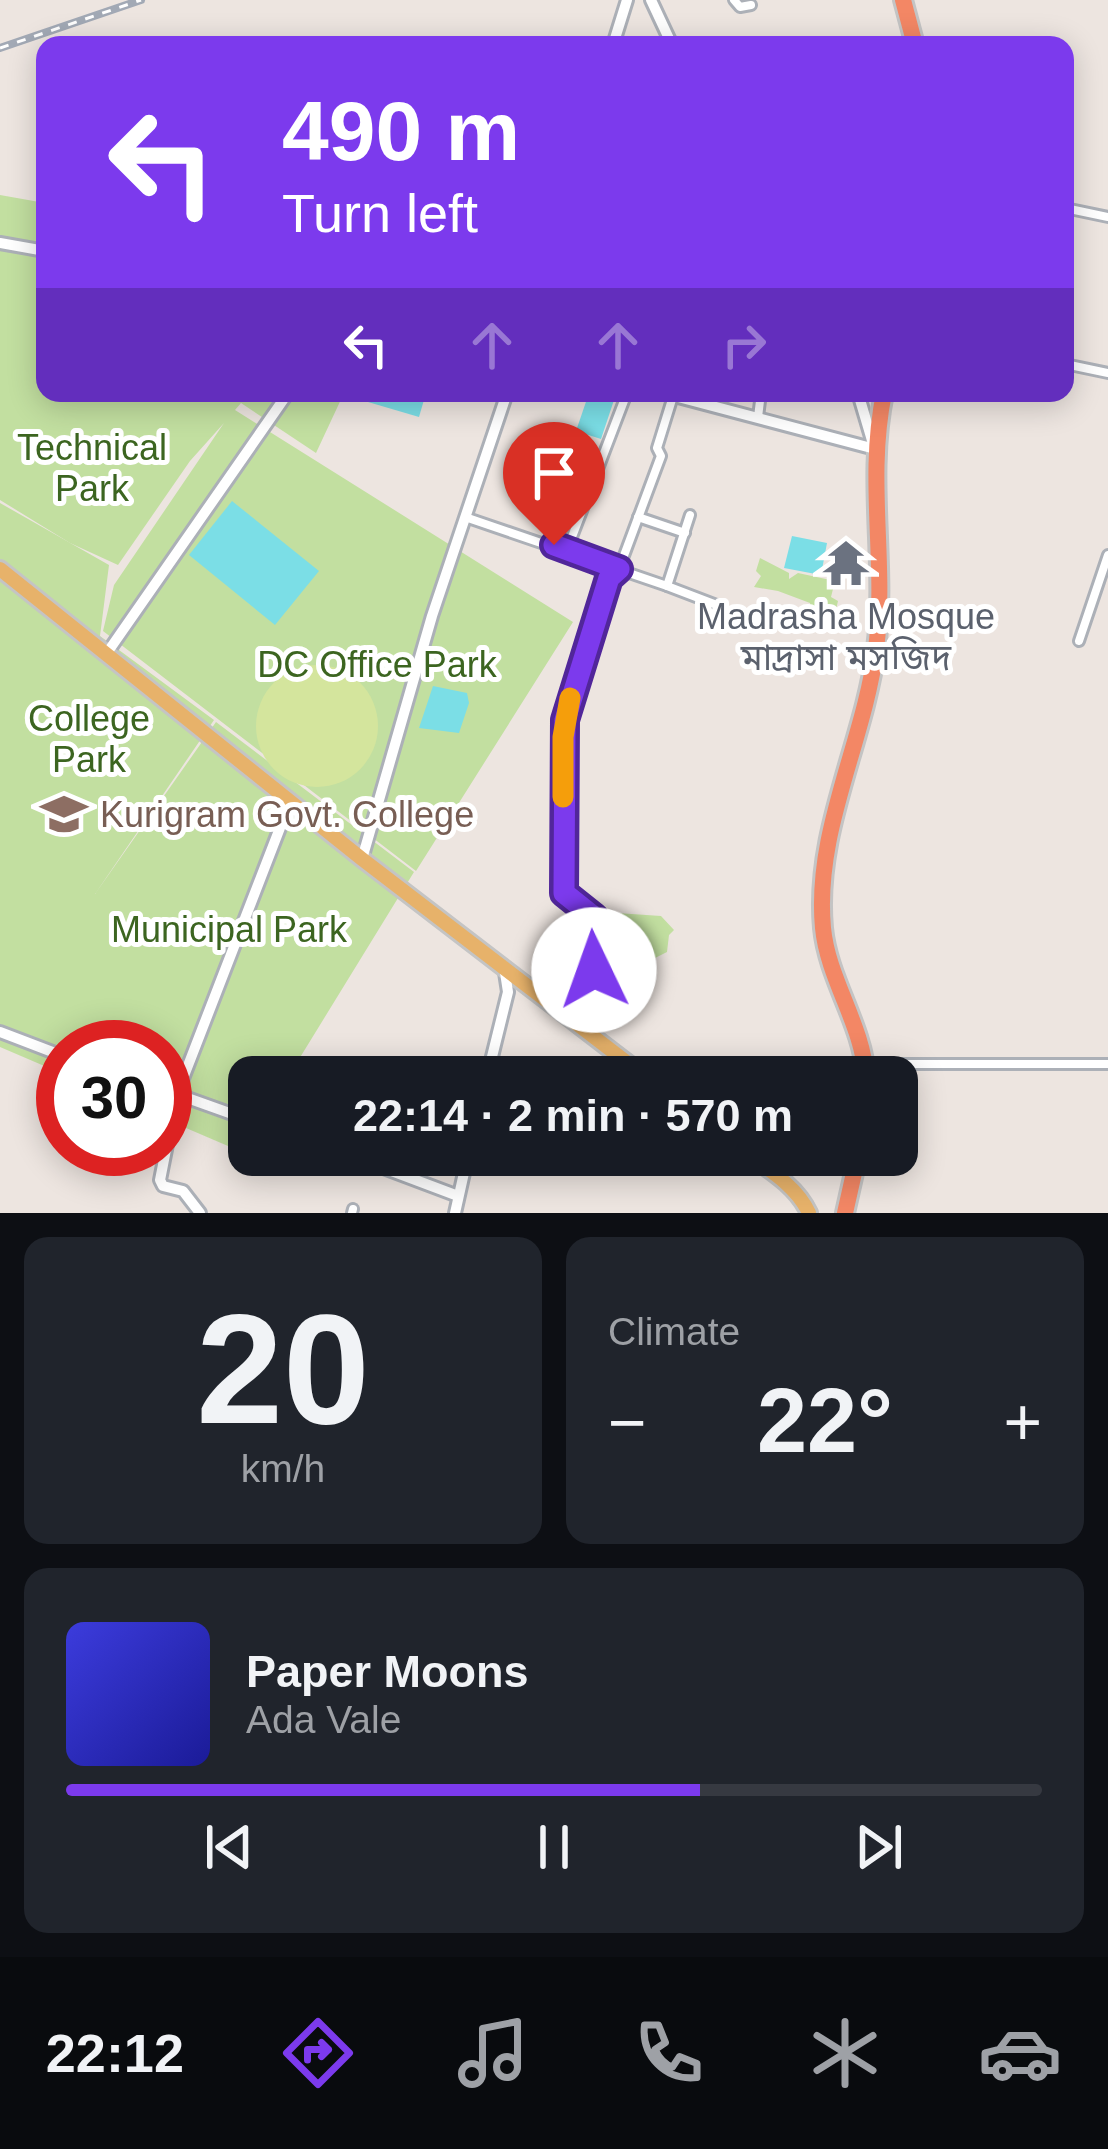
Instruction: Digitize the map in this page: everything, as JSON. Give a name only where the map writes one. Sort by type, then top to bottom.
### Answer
[{"type":"highway","points":[[903,0],[913,36]]},
{"type":"highway","points":[[861,1056],[830,961],[821,884],[836,806],[868,706],[877,643],[874,448],[882,402]]},
{"type":"highway","points":[[845,1213],[853,1176]]},
{"type":"main road","points":[[0,568],[362,859],[620,1056]]},
{"type":"main road","points":[[778,1176],[809,1213]]},
{"type":"street","points":[[616,36],[627,0]]},
{"type":"street","points":[[651,0],[668,36]]},
{"type":"street","points":[[734,0],[740,7],[751,5]]},
{"type":"street","points":[[1074,210],[1108,217]]},
{"type":"street","points":[[0,243],[36,249]]},
{"type":"street","points":[[1074,366],[1108,374]]},
{"type":"street","points":[[106,653],[282,402]]},
{"type":"street","points":[[362,859],[431,616],[504,402]]},
{"type":"street","points":[[567,550],[624,402]]},
{"type":"street","points":[[583,1027],[594,970],[594,917],[564,893],[563,737],[581,659],[609,578],[619,569],[661,456],[657,448],[668,402]]},
{"type":"street","points":[[701,402],[874,448]]},
{"type":"street","points":[[758,417],[760,402]]},
{"type":"street","points":[[861,402],[874,448]]},
{"type":"street","points":[[667,586],[690,515]]},
{"type":"street","points":[[465,517],[722,608]]},
{"type":"street","points":[[638,517],[683,539]]},
{"type":"street","points":[[1079,641],[1108,555]]},
{"type":"street","points":[[192,1041],[290,802]]},
{"type":"street","points":[[492,1056],[508,992],[504,966]]},
{"type":"street","points":[[508,992],[523,981]]},
{"type":"street","points":[[0,1032],[36,1046]]},
{"type":"street","points":[[918,1069],[1108,1064]]},
{"type":"street","points":[[192,1100],[228,1112]]},
{"type":"street","points":[[160,1176],[163,1186],[183,1191],[200,1213]]},
{"type":"street","points":[[405,1176],[458,1196]]},
{"type":"street","points":[[454,1213],[463,1176]]},
{"type":"green space","name":"DC Office Park","points":[[0,195],[36,201],[36,402],[340,402],[316,453],[241,403],[235,410],[573,622],[416,871],[103,631],[114,585],[224,423],[190,461],[118,565],[70,543],[0,500]]},
{"type":"green space","points":[[0,503],[109,565],[100,636],[214,720],[95,894],[216,722],[414,872],[301,1056],[228,1056],[228,1146],[192,1131],[192,1020],[36,1020],[36,1062],[0,1047]]},
{"type":"green space","points":[[760,558],[789,573],[789,579],[798,573],[835,581],[831,597],[838,601],[835,614],[811,609],[810,603],[778,591],[754,587],[761,576],[756,571]]},
{"type":"green space","points":[[317,665],[340,670],[360,683],[373,703],[378,726],[373,749],[360,769],[340,782],[317,787],[294,782],[274,769],[261,749],[256,726],[261,703],[274,683],[294,670]]},
{"type":"green space","points":[[617,913],[661,916],[674,930],[667,952],[651,960],[621,956]]},
{"type":"water","points":[[368,402],[423,402],[419,417]]},
{"type":"water","points":[[586,402],[613,402],[601,439],[576,431]]},
{"type":"water","points":[[232,501],[319,571],[275,625],[189,555]]},
{"type":"water","points":[[792,536],[827,543],[821,575],[784,568]]},
{"type":"water","points":[[433,686],[467,693],[469,703],[459,733],[419,728]]},
{"type":"railway","points":[[0,48],[141,0]]},
{"type":"slow traffic","points":[[563,797],[563,737],[570,698]]},
{"type":"place","name":"Madrasha Mosque মাদ্রাসা মসজিদ","points":[[846,563]]},
{"type":"place","name":"Kurigram Govt. College","points":[[64,814]]},
{"type":"route","points":[[554,545],[619,569],[609,578],[581,659],[563,737],[564,893],[594,917],[594,970]]},
{"type":"park label","name":"Technical Park","points":[[92,468]]},
{"type":"park label","name":"College Park","points":[[89,738]]},
{"type":"park label","name":"Municipal Park","points":[[229,929]]}]
